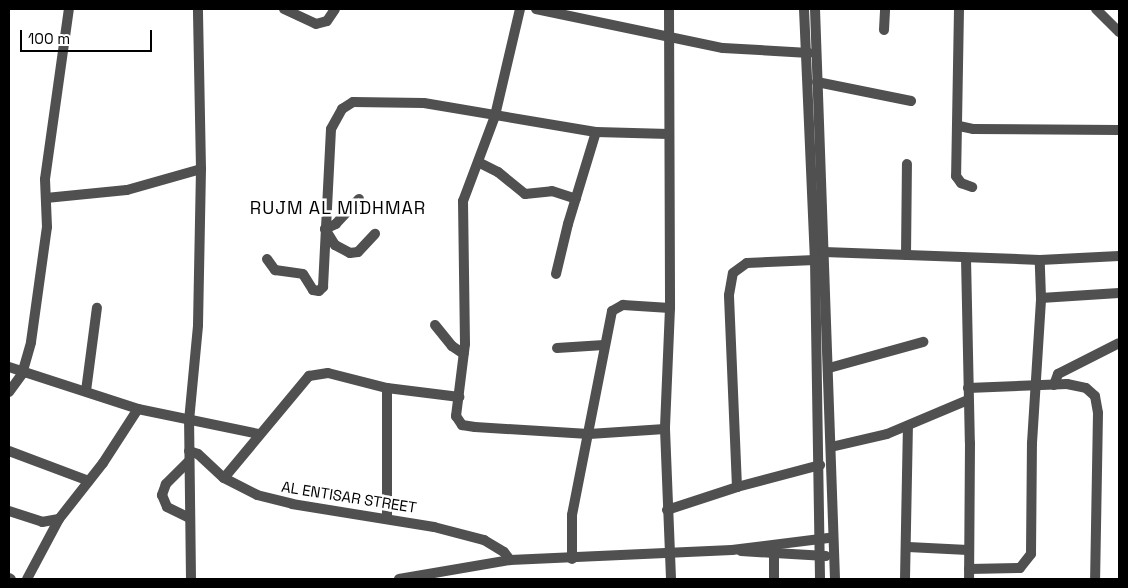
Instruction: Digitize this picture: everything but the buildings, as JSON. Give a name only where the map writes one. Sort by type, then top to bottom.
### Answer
[{"type":"street","points":[[9,392],[22,374],[31,342],[42,270],[46,198],[45,179],[69,9]]},
{"type":"street","points":[[191,579],[189,420],[198,325],[201,169],[198,9]]},
{"type":"street","points":[[284,9],[316,24],[327,21],[335,9]]},
{"type":"street","points":[[520,9],[495,116],[480,163],[466,190],[462,210],[464,354],[456,416],[462,425],[468,427],[589,434],[665,429]]},
{"type":"street","points":[[536,9],[668,38],[739,50],[809,53]]},
{"type":"street","points":[[669,9],[670,308],[665,429],[671,579]]},
{"type":"street","points":[[804,9],[809,53],[815,260],[820,465],[820,579]]},
{"type":"street","points":[[815,9],[809,53],[817,82],[829,368],[835,579]]},
{"type":"street","points":[[884,30],[885,9]]},
{"type":"street","points":[[959,9],[959,126],[956,176],[957,180],[972,187]]},
{"type":"street","points":[[1096,9],[1119,32]]},
{"type":"street","points":[[817,82],[911,101]]},
{"type":"street","points":[[267,259],[275,270],[302,274],[309,287],[319,291],[323,287],[331,129],[347,104],[357,102],[424,103],[596,132],[669,134]]},
{"type":"street","points":[[959,126],[973,129],[1119,130]]},
{"type":"street","points":[[556,274],[596,132]]},
{"type":"street","points":[[480,163],[498,172],[525,194],[552,191],[576,199]]},
{"type":"street","points":[[906,255],[907,164]]},
{"type":"street","points":[[46,198],[127,190],[201,169]]},
{"type":"street","points":[[325,229],[336,224],[359,199]]},
{"type":"street","points":[[325,229],[335,245],[350,252],[358,252],[375,234]]},
{"type":"street","points":[[824,252],[1040,260],[1119,256]]},
{"type":"street","points":[[966,258],[969,574],[1020,568],[1031,554],[1034,388],[1041,298],[1040,260]]},
{"type":"street","points":[[737,487],[729,294],[733,273],[747,263],[815,260]]},
{"type":"street","points":[[1041,298],[1119,293]]},
{"type":"street","points":[[572,558],[572,515],[589,434],[604,345],[615,307],[670,308]]},
{"type":"street","points":[[86,392],[97,308]]},
{"type":"street","points":[[435,325],[452,346],[464,354]]},
{"type":"street","points":[[829,368],[923,342]]},
{"type":"street","points":[[1054,385],[1058,374],[1119,343]]},
{"type":"street","points":[[557,348],[604,345]]},
{"type":"street","points":[[9,367],[22,374],[138,409],[259,434]]},
{"type":"street","points":[[224,478],[309,376],[328,373],[387,388],[458,397]]},
{"type":"street","points":[[968,388],[1034,388],[1054,385],[1079,385],[1086,388],[1096,400],[1095,579]]},
{"type":"street","points":[[386,517],[387,388]]},
{"type":"street","points":[[831,447],[858,443],[908,426],[968,400]]},
{"type":"street","points":[[27,579],[59,519],[89,480],[138,409]]},
{"type":"street","points":[[905,579],[908,547],[908,426]]},
{"type":"street","points":[[9,451],[89,480]]},
{"type":"street","name":"AL ENTISAR STREET","points":[[189,456],[198,454],[224,478],[242,489],[292,504],[386,517],[484,540],[504,552],[510,560]]},
{"type":"street","points":[[189,456],[166,484],[162,495],[167,507],[190,518]]},
{"type":"street","points":[[667,510],[737,487],[820,465]]},
{"type":"street","points":[[9,511],[42,522],[59,519]]},
{"type":"street","points":[[399,579],[510,560],[732,550],[833,537]]},
{"type":"street","points":[[908,547],[968,550]]},
{"type":"street","points":[[732,550],[833,556]]},
{"type":"street","points":[[774,553],[774,579]]},
{"type":"district","name":"RUJM AL MIDHMAR","points":[[338,208]]}]
